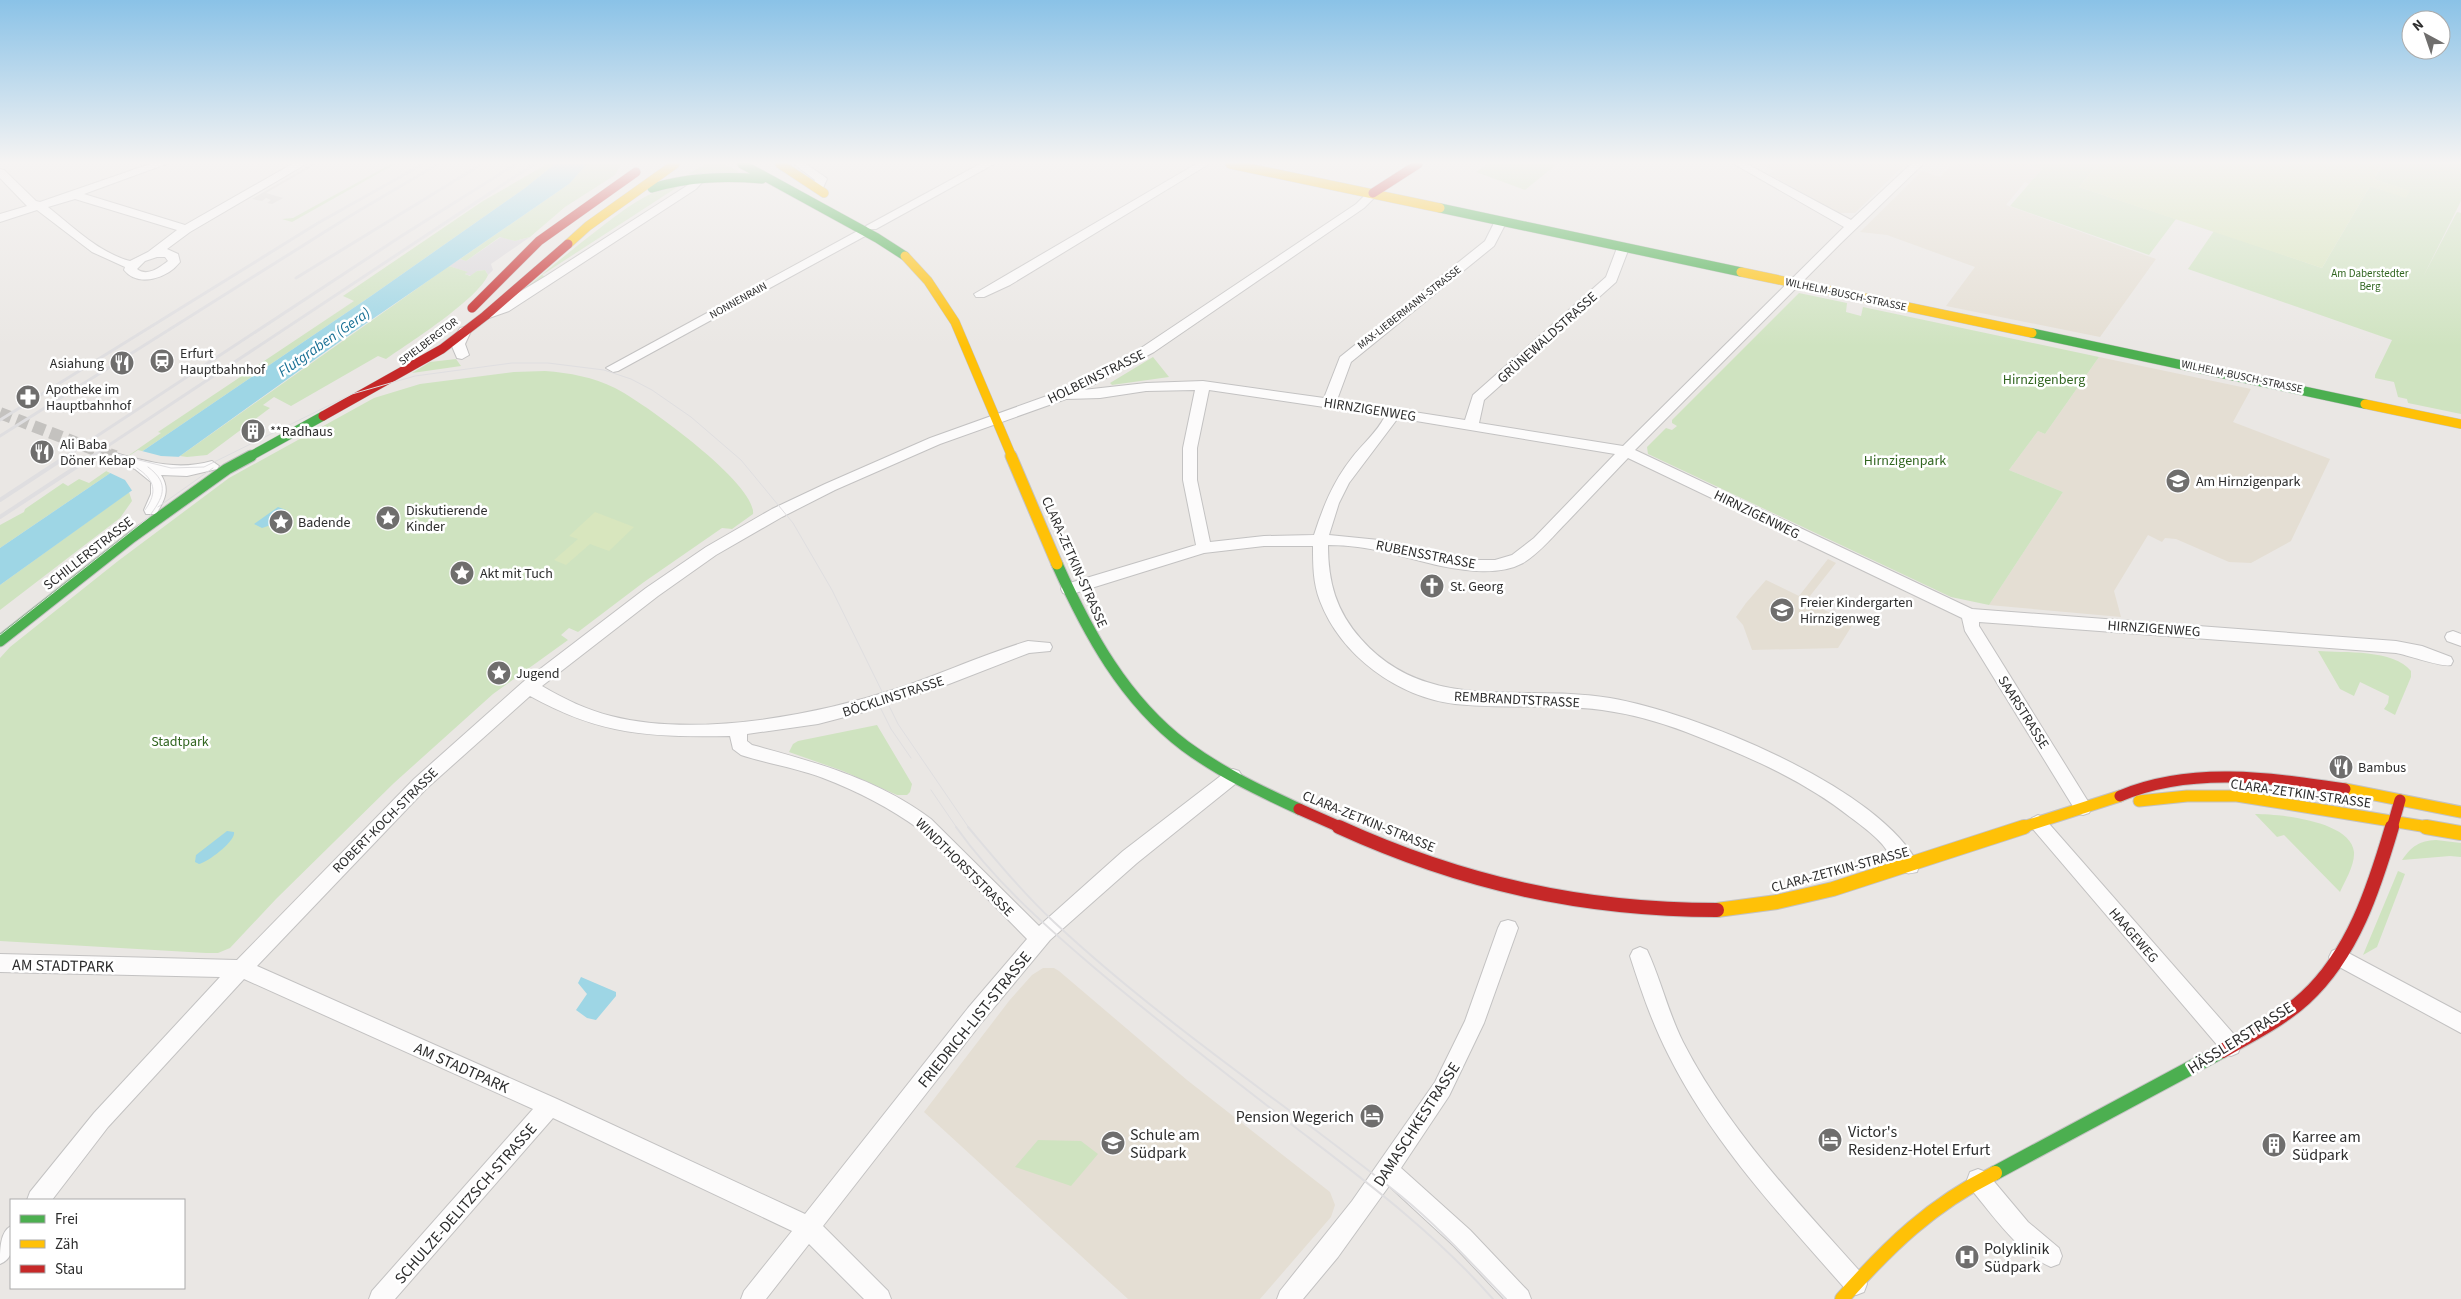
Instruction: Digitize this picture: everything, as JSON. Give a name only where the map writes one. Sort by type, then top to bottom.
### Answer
[{"type":"main road","name":"SPIELBERGTOR","points":[[464,314],[546,235],[561,225]]},
{"type":"main road","name":"SPIELBERGTOR","points":[[197,490],[257,452],[411,368],[485,316],[589,225]]},
{"type":"main road","name":"CLARA-ZETKIN-STRASSE","points":[[858,225],[871,231]]},
{"type":"main road","name":"CLARA-ZETKIN-STRASSE","points":[[864,225],[908,260],[936,288],[955,322],[1069,588],[1098,650],[1140,705],[1186,747],[1233,776],[1331,824],[1427,861],[1561,901],[1610,909],[1669,913],[1723,910],[1780,902],[1837,888],[1910,866],[2152,784],[2180,779],[2214,778],[2308,783],[2461,812]]},
{"type":"main road","name":"WILHELM-BUSCH-STRASSE","points":[[1517,225],[2213,370],[2461,424]]},
{"type":"main road","name":"SPIELBERGTOR","points":[[184,485],[212,466],[372,380],[433,339]]},
{"type":"main road","points":[[212,466],[257,452]]},
{"type":"main road","name":"SCHILLERSTRASSE","points":[[68,572],[184,485]]},
{"type":"main road","name":"SCHILLERSTRASSE","points":[[0,642],[132,537],[197,490]]},
{"type":"main road","points":[[132,537],[151,510]]},
{"type":"main road","name":"CLARA-ZETKIN-STRASSE","points":[[2083,808],[2187,796],[2237,796],[2461,833]]},
{"type":"main road","name":"HÄSSLERSTRASSE","points":[[1851,1293],[1901,1236],[1926,1214],[1978,1180],[2231,1046],[2271,1021],[2312,991],[2339,957],[2359,920],[2379,871],[2400,800]]},
{"type":"street","points":[[64,225],[122,264],[132,265]]},
{"type":"street","points":[[169,225],[186,230]]},
{"type":"street","points":[[153,254],[168,254],[174,257],[174,262],[161,271],[146,275],[132,274],[130,270],[136,261],[153,254],[195,225]]},
{"type":"street","name":"SPIELBERGTOR","points":[[485,316],[504,308],[633,225]]},
{"type":"street","name":"NONNENRAIN","points":[[613,368],[882,225]]},
{"type":"street","points":[[980,294],[1006,282],[1102,225]]},
{"type":"street","name":"HOLBEINSTRASSE","points":[[790,506],[914,450],[1063,395],[1149,349],[1333,225]]},
{"type":"street","name":"MAX-LIEBERMANN-STRASSE","points":[[1329,402],[1345,360],[1490,243],[1499,225]]},
{"type":"street","name":"RUBENSSTRASSE","points":[[1069,588],[1204,548],[1264,541],[1321,538],[1389,546],[1440,560],[1472,565],[1495,565],[1517,559],[1539,542],[1626,451],[1796,284],[1852,226]]},
{"type":"street","name":"GRÜNEWALDSTRASSE","points":[[1471,425],[1478,398],[1612,279],[1623,248]]},
{"type":"street","points":[[462,356],[458,344],[465,331]]},
{"type":"street","points":[[1203,385],[1190,448],[1190,480],[1204,548]]},
{"type":"street","name":"HIRNZIGENWEG","points":[[1063,395],[1100,394],[1146,387],[1203,385],[1329,402],[1626,451],[1970,615],[2396,647],[2422,652],[2445,661]]},
{"type":"street","name":"REMBRANDTSTRASSE","points":[[1393,413],[1389,425],[1363,453],[1345,478],[1331,505],[1321,538],[1322,587],[1331,611],[1339,625],[1357,647],[1394,678],[1435,694],[1454,697],[1593,702],[1640,711],[1685,725],[1742,747],[1793,772],[1855,811],[1900,850],[1910,866]]},
{"type":"street","points":[[115,458],[161,475],[199,470],[212,466]]},
{"type":"street","points":[[151,510],[156,503],[161,475]]},
{"type":"street","name":"ROBERT-KOCH-STRASSE","points":[[39,1199],[101,1120],[243,969],[291,915],[420,784],[529,687],[682,571],[711,551],[790,506]]},
{"type":"street","name":"SAARSTRASSE","points":[[1970,615],[1971,626],[2083,808]]},
{"type":"street","name":"BÖCKLINSTRASSE","points":[[529,687],[586,716],[613,724],[662,730],[738,730],[814,719],[859,709],[896,698],[1028,647],[1044,647]]},
{"type":"street","name":"WINDTHORSTSTRASSE","points":[[738,730],[739,744],[746,750],[804,764],[860,786],[906,809],[925,824],[1039,940]]},
{"type":"street","name":"FRIEDRICH-LIST-STRASSE","points":[[752,1299],[975,1015],[1039,940],[1130,857],[1233,776]]},
{"type":"street","name":"HAAGEWEG","points":[[2038,823],[2231,1046]]},
{"type":"street","name":"DAMASCHKESTRASSE","points":[[1288,1299],[1330,1249],[1442,1089],[1462,1053],[1508,928]]},
{"type":"street","points":[[1640,956],[1658,1010],[1691,1076],[1715,1116],[1851,1293]]},
{"type":"street","points":[[2339,957],[2461,1024]]},
{"type":"street","name":"AM STADTPARK","points":[[0,963],[243,969],[550,1106],[808,1227],[880,1299]]},
{"type":"street","name":"SCHULZE-DELITZSCH-STRASSE","points":[[380,1299],[550,1106]]},
{"type":"street","points":[[1387,1170],[1462,1238],[1520,1299]]},
{"type":"street","points":[[1978,1180],[2020,1230],[2051,1256]]},
{"type":"street","points":[[0,1253],[10,1238]]},
{"type":"shaded area","points":[[1868,225],[2060,225],[2156,259],[2100,337],[1946,306],[1975,267],[1887,235],[1860,232]]},
{"type":"shaded area","points":[[501,237],[515,241],[530,237],[491,264],[493,270],[488,275],[485,270],[477,271],[471,276],[465,274],[467,272],[449,266],[460,259],[466,261]]},
{"type":"shaded area","name":"Am Hirnzigenpark","points":[[2099,357],[2251,389],[2233,422],[2330,459],[2291,541],[2251,563],[2229,562],[2176,539],[2165,538],[2162,542],[2148,535],[2114,591],[2121,617],[1989,605],[2063,492],[2009,470],[2038,431],[2045,434]]},
{"type":"shaded area","name":"Freier Kindergarten Hirnzigenweg","points":[[1828,559],[1836,563],[1806,601],[1853,624],[1838,648],[1752,650],[1743,625],[1736,617],[1746,603],[1766,580],[1799,596]]},
{"type":"shaded area","name":"Schule am Südpark","points":[[1043,968],[1054,968],[1059,971],[1187,1080],[1330,1192],[1335,1205],[1331,1217],[1260,1299],[1128,1299],[924,1112],[1009,1001],[1032,975]]},
{"type":"green space","points":[[448,225],[473,225],[0,548],[0,525],[24,512],[25,509],[63,483],[68,486],[79,479],[89,483],[161,433],[158,432],[354,301],[343,296]]},
{"type":"green space","points":[[510,225],[544,225],[530,237],[515,241],[500,237],[466,261],[460,259]]},
{"type":"green space","points":[[605,225],[620,225],[542,275],[548,278],[511,301],[544,273]]},
{"type":"green space","points":[[2063,225],[2172,225],[2149,255]]},
{"type":"green space","points":[[2192,225],[2347,225],[2322,268]]},
{"type":"green space","name":"Am Daberstedter Berg","points":[[2347,225],[2449,225],[2423,277],[2450,225],[2461,225],[2461,414],[2408,403],[2407,399],[2398,397],[2394,382],[2375,378],[2392,340],[2188,269],[2214,231],[2322,268]]},
{"type":"green space","points":[[449,266],[468,272],[465,274],[470,276],[477,271],[485,270],[488,275],[471,296],[425,332],[386,359],[378,356],[291,406],[274,397],[263,405],[270,408],[207,455],[180,456]]},
{"type":"green space","name":"Hirnzigenpark","points":[[1799,293],[1847,303],[1846,312],[1861,316],[1863,307],[2099,357],[2045,434],[2038,431],[2009,470],[2063,492],[1989,605],[1951,597],[1648,454],[1647,447],[1666,428],[1672,430],[1677,426],[1672,423],[1672,420]]},
{"type":"green space","points":[[1153,357],[1169,377],[1112,385],[1110,383]]},
{"type":"green space","points":[[456,359],[461,366],[412,373],[430,362]]},
{"type":"green space","name":"Stadtpark","points":[[545,371],[590,378],[615,388],[649,409],[696,445],[737,484],[749,501],[753,514],[732,529],[722,528],[644,582],[578,632],[569,628],[561,635],[568,640],[493,694],[394,783],[276,899],[230,948],[218,953],[206,953],[0,941],[0,658],[10,647],[118,561],[229,478],[374,398],[420,384],[514,372]]},
{"type":"green space","points":[[129,492],[132,501],[120,518],[0,610],[0,585]]},
{"type":"green space","points":[[595,512],[634,527],[609,551],[590,544],[566,565],[554,560],[578,539],[569,536]]},
{"type":"green space","points":[[2318,651],[2368,654],[2393,659],[2403,664],[2411,671],[2411,677],[2395,715],[2384,709],[2388,703],[2389,696],[2360,682],[2354,696],[2340,689]]},
{"type":"green space","points":[[877,725],[912,784],[907,795],[897,795],[843,771],[789,752],[793,744],[798,741]]},
{"type":"green space","points":[[2255,814],[2313,821],[2341,833],[2350,841],[2354,857],[2340,892],[2284,835],[2277,837]]},
{"type":"green space","points":[[2436,840],[2461,843],[2461,857],[2450,856],[2402,860],[2416,845]]},
{"type":"green space","points":[[2398,871],[2405,874],[2377,947],[2363,955]]},
{"type":"green space","points":[[1038,1140],[1081,1141],[1098,1154],[1071,1186],[1015,1167]]},
{"type":"water","name":"Flutgraben (Gera)","points":[[473,225],[510,225],[342,340],[0,585],[0,548]]},
{"type":"water","points":[[278,507],[286,510],[283,513],[284,517],[277,523],[262,528],[254,524]]},
{"type":"water","points":[[227,831],[234,832],[231,841],[226,846],[203,862],[199,864],[195,862],[196,855]]},
{"type":"water","points":[[581,977],[616,992],[616,996],[596,1020],[587,1018],[576,1010],[587,994],[578,983]]},
{"type":"pier","points":[[138,450],[161,456],[182,457],[133,492],[125,480],[106,471]]},
{"type":"tunnel","points":[[0,413],[113,457]]},
{"type":"tunnel","points":[[109,456],[115,458]]},
{"type":"tram line","points":[[119,455],[171,468],[204,467],[352,394],[415,376],[512,363],[548,363],[604,370],[631,379],[652,390],[691,417],[741,460],[793,523],[832,590],[898,724],[969,828]]},
{"type":"tram line","points":[[0,635],[148,518],[158,504],[162,491],[160,479],[148,467]]},
{"type":"tram line","points":[[137,468],[148,477],[153,487],[152,498],[145,510]]},
{"type":"tram line","points":[[158,507],[213,468]]},
{"type":"tram line","points":[[879,705],[891,729],[911,758]]},
{"type":"tram line","points":[[931,790],[957,828]]},
{"type":"tram line","points":[[956,827],[1002,882],[1072,948],[1168,1028],[1401,1210],[1471,1275],[1493,1299]]},
{"type":"tram line","points":[[968,827],[1031,900],[1095,959],[1181,1029],[1401,1196],[1442,1233],[1506,1299]]},
{"type":"railway","points":[[0,420],[315,225]]},
{"type":"railway","points":[[0,436],[336,225]]},
{"type":"railway","points":[[296,278],[383,225]]},
{"type":"railway","points":[[65,457],[420,225]]},
{"type":"railway","points":[[91,457],[442,225]]},
{"type":"railway","points":[[0,500],[67,456]]},
{"type":"railway","points":[[0,517],[93,456]]},
{"type":"traffic: fast","points":[[850,225],[877,238],[905,256]]},
{"type":"traffic: fast","points":[[1518,225],[1741,272]]},
{"type":"traffic: fast","points":[[2032,333],[2365,404]]},
{"type":"traffic: fast","points":[[0,641],[132,537],[227,469],[323,416]]},
{"type":"traffic: fast","points":[[1057,564],[1094,640],[1125,687],[1143,708],[1163,728],[1198,755],[1240,780],[1299,809]]},
{"type":"traffic: fast","points":[[1995,1173],[2222,1051]]},
{"type":"traffic: slow","points":[[568,244],[590,225]]},
{"type":"traffic: slow","points":[[905,256],[928,281],[955,322],[1057,564]]},
{"type":"traffic: slow","points":[[1741,272],[2032,333]]},
{"type":"traffic: slow","points":[[2365,404],[2461,424]]},
{"type":"traffic: slow","points":[[2345,789],[2461,812]]},
{"type":"traffic: slow","points":[[1717,910],[1777,902],[1833,889],[2120,796]]},
{"type":"traffic: slow","points":[[2139,801],[2187,796],[2237,796],[2461,833]]},
{"type":"traffic: slow","points":[[1842,1299],[1908,1229],[1938,1205],[1995,1173]]},
{"type":"traffic: jam","points":[[472,308],[539,241],[562,225]]},
{"type":"traffic: jam","points":[[323,416],[442,349],[485,316],[568,244]]},
{"type":"traffic: jam","points":[[2120,796],[2148,785],[2176,780],[2224,777],[2298,782],[2345,789]]},
{"type":"traffic: jam","points":[[2222,1051],[2246,1038],[2293,1007],[2314,989],[2331,969],[2345,947],[2368,900],[2400,800]]},
{"type":"traffic: jam","points":[[1299,809],[1398,852],[1502,885],[1555,897],[1609,906],[1663,910],[1717,910]]},
{"type":"place","name":"Erfurt Hauptbahnhof","points":[[162,361]]},
{"type":"place","name":"Asiahung","points":[[122,363]]},
{"type":"place","name":"Apotheke im Hauptbahnhof","points":[[28,397]]},
{"type":"place","name":"**Radhaus","points":[[253,431]]},
{"type":"place","name":"Ali Baba Döner Kebap","points":[[42,452]]},
{"type":"place","name":"Am Hirnzigenpark","points":[[2178,481]]},
{"type":"place","name":"Diskutierende Kinder","points":[[388,518]]},
{"type":"place","name":"Badende","points":[[281,522]]},
{"type":"place","name":"Akt mit Tuch","points":[[462,573]]},
{"type":"place","name":"St. Georg","points":[[1432,586]]},
{"type":"place","name":"Freier Kindergarten Hirnzigenweg","points":[[1782,610]]},
{"type":"place","name":"Jugend","points":[[499,673]]},
{"type":"place","name":"Bambus","points":[[2341,767]]},
{"type":"place","name":"Pension Wegerich","points":[[1372,1116]]},
{"type":"place","name":"Victor's Residenz-Hotel Erfurt","points":[[1830,1140]]},
{"type":"place","name":"Schule am Südpark","points":[[1113,1143]]},
{"type":"place","name":"Karree am Südpark","points":[[2274,1145]]},
{"type":"place","name":"Polyklinik Südpark","points":[[1967,1257]]},
{"type":"park label","name":"Hirnzigenberg","points":[[2044,379]]}]
